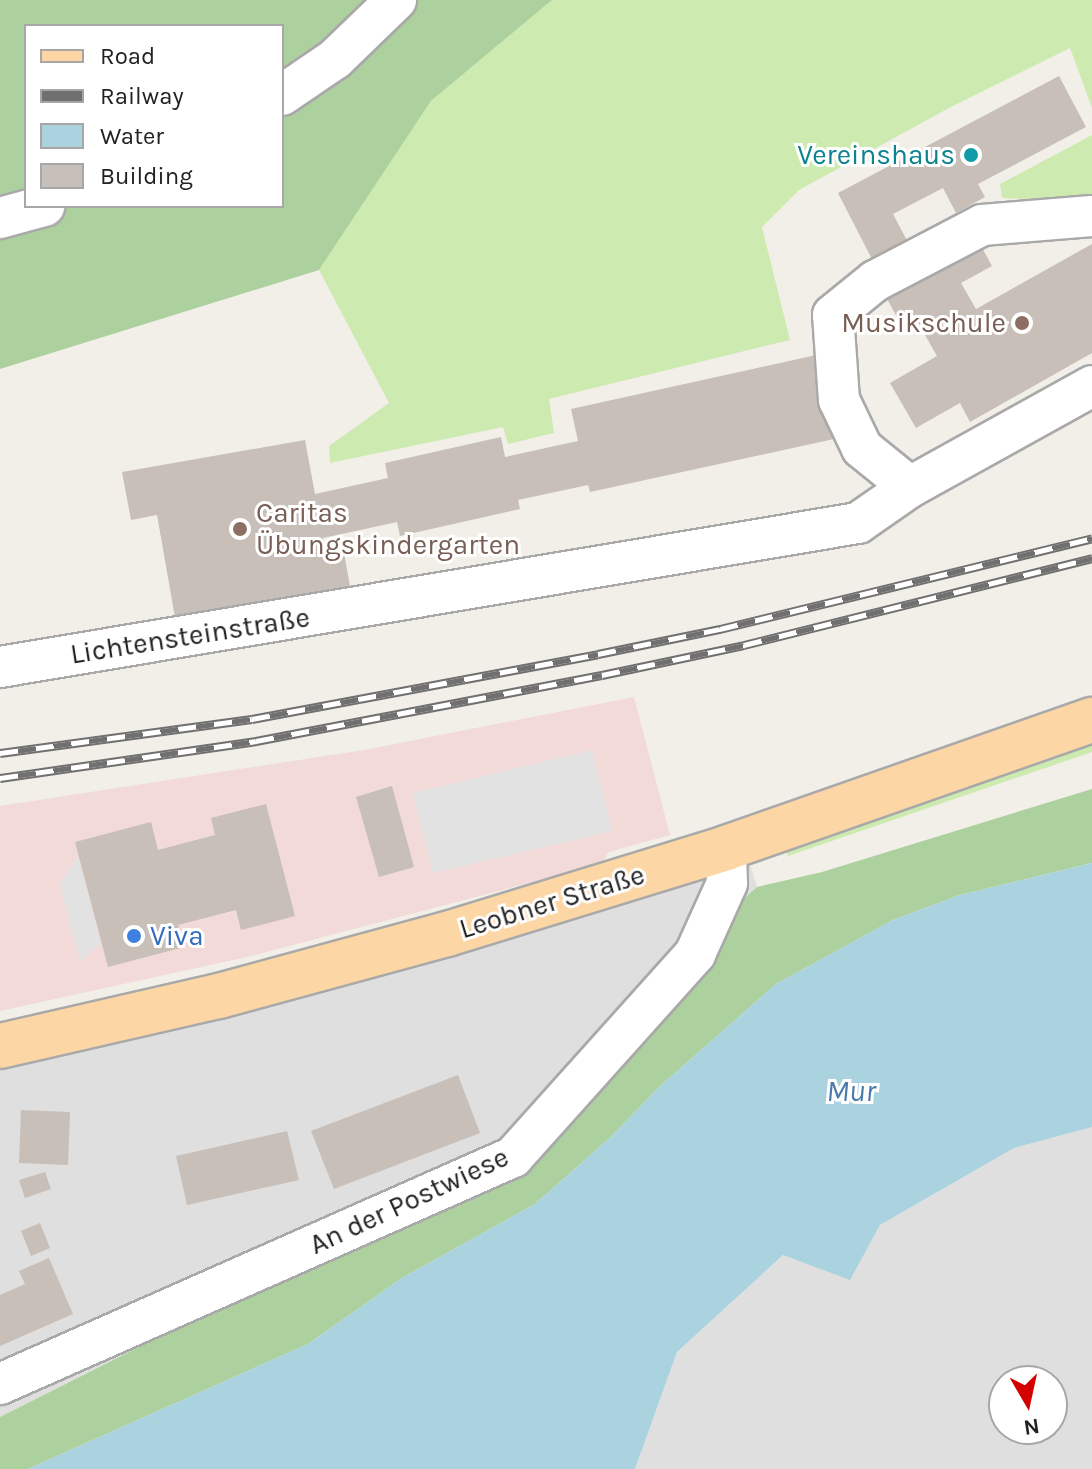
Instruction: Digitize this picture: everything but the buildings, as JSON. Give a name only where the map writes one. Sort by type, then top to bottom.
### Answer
[{"type":"main road","name":"Leobner Straße","points":[[0,1046],[219,996],[354,961],[726,848],[1092,720]]},
{"type":"street","points":[[284,94],[335,59],[396,0]]},
{"type":"street","points":[[0,218],[37,208]]},
{"type":"street","points":[[1092,216],[982,225],[930,249],[875,281],[833,315],[839,400],[862,448],[910,487],[1092,386]]},
{"type":"street","name":"Lichtensteinstraße","points":[[0,667],[858,523],[910,487]]},
{"type":"street","name":"An der Postwiese","points":[[0,1384],[513,1157],[695,954],[727,883],[726,848]]},
{"type":"shaded area","points":[[634,697],[670,835],[609,852],[601,864],[247,957],[0,1011],[0,806],[364,750]]},
{"type":"shaded area","points":[[592,750],[612,831],[433,873],[413,793]]},
{"type":"shaded area","points":[[78,856],[101,943],[80,961],[60,884]]},
{"type":"shaded area","points":[[749,861],[757,887],[738,904],[643,1037],[586,1109],[510,1174],[331,1262],[167,1333],[0,1417],[0,1064]]},
{"type":"shaded area","points":[[1092,1127],[1092,1469],[635,1469],[677,1352],[783,1255],[850,1279],[880,1225],[1014,1148]]},
{"type":"green space","points":[[0,0],[552,0],[431,101],[319,270],[0,369]]},
{"type":"green space","points":[[552,0],[1092,0],[1092,108],[1070,48],[949,108],[799,190],[762,227],[790,340],[549,399],[554,433],[508,444],[503,427],[330,463],[329,446],[389,403],[319,270],[431,101]]},
{"type":"green space","points":[[1092,135],[1092,206],[1053,200],[1002,198],[1000,184]]},
{"type":"green space","points":[[1092,742],[1092,752],[788,856],[786,850]]},
{"type":"green space","points":[[1092,789],[1092,863],[960,895],[893,920],[776,984],[658,1088],[612,1136],[535,1204],[402,1278],[308,1344],[28,1469],[0,1469],[0,1417],[167,1333],[331,1262],[510,1174],[586,1109],[738,904],[757,887],[822,872]]},
{"type":"water","name":"Mur","points":[[1092,863],[1092,1127],[1014,1148],[880,1225],[850,1280],[783,1255],[677,1352],[635,1469],[28,1469],[308,1344],[402,1278],[535,1204],[612,1136],[658,1088],[776,984],[893,920],[960,895]]},
{"type":"railway","points":[[0,753],[252,719],[598,654],[720,629],[1092,538]]},
{"type":"railway","points":[[0,778],[256,741],[602,675],[744,645],[1092,558]]},
{"type":"place","name":"Vereinshaus","points":[[971,155]]},
{"type":"place","name":"Musikschule","points":[[1022,323]]},
{"type":"place","name":"Caritas Übungskindergarten","points":[[240,529]]},
{"type":"place","name":"Viva","points":[[134,936]]}]
